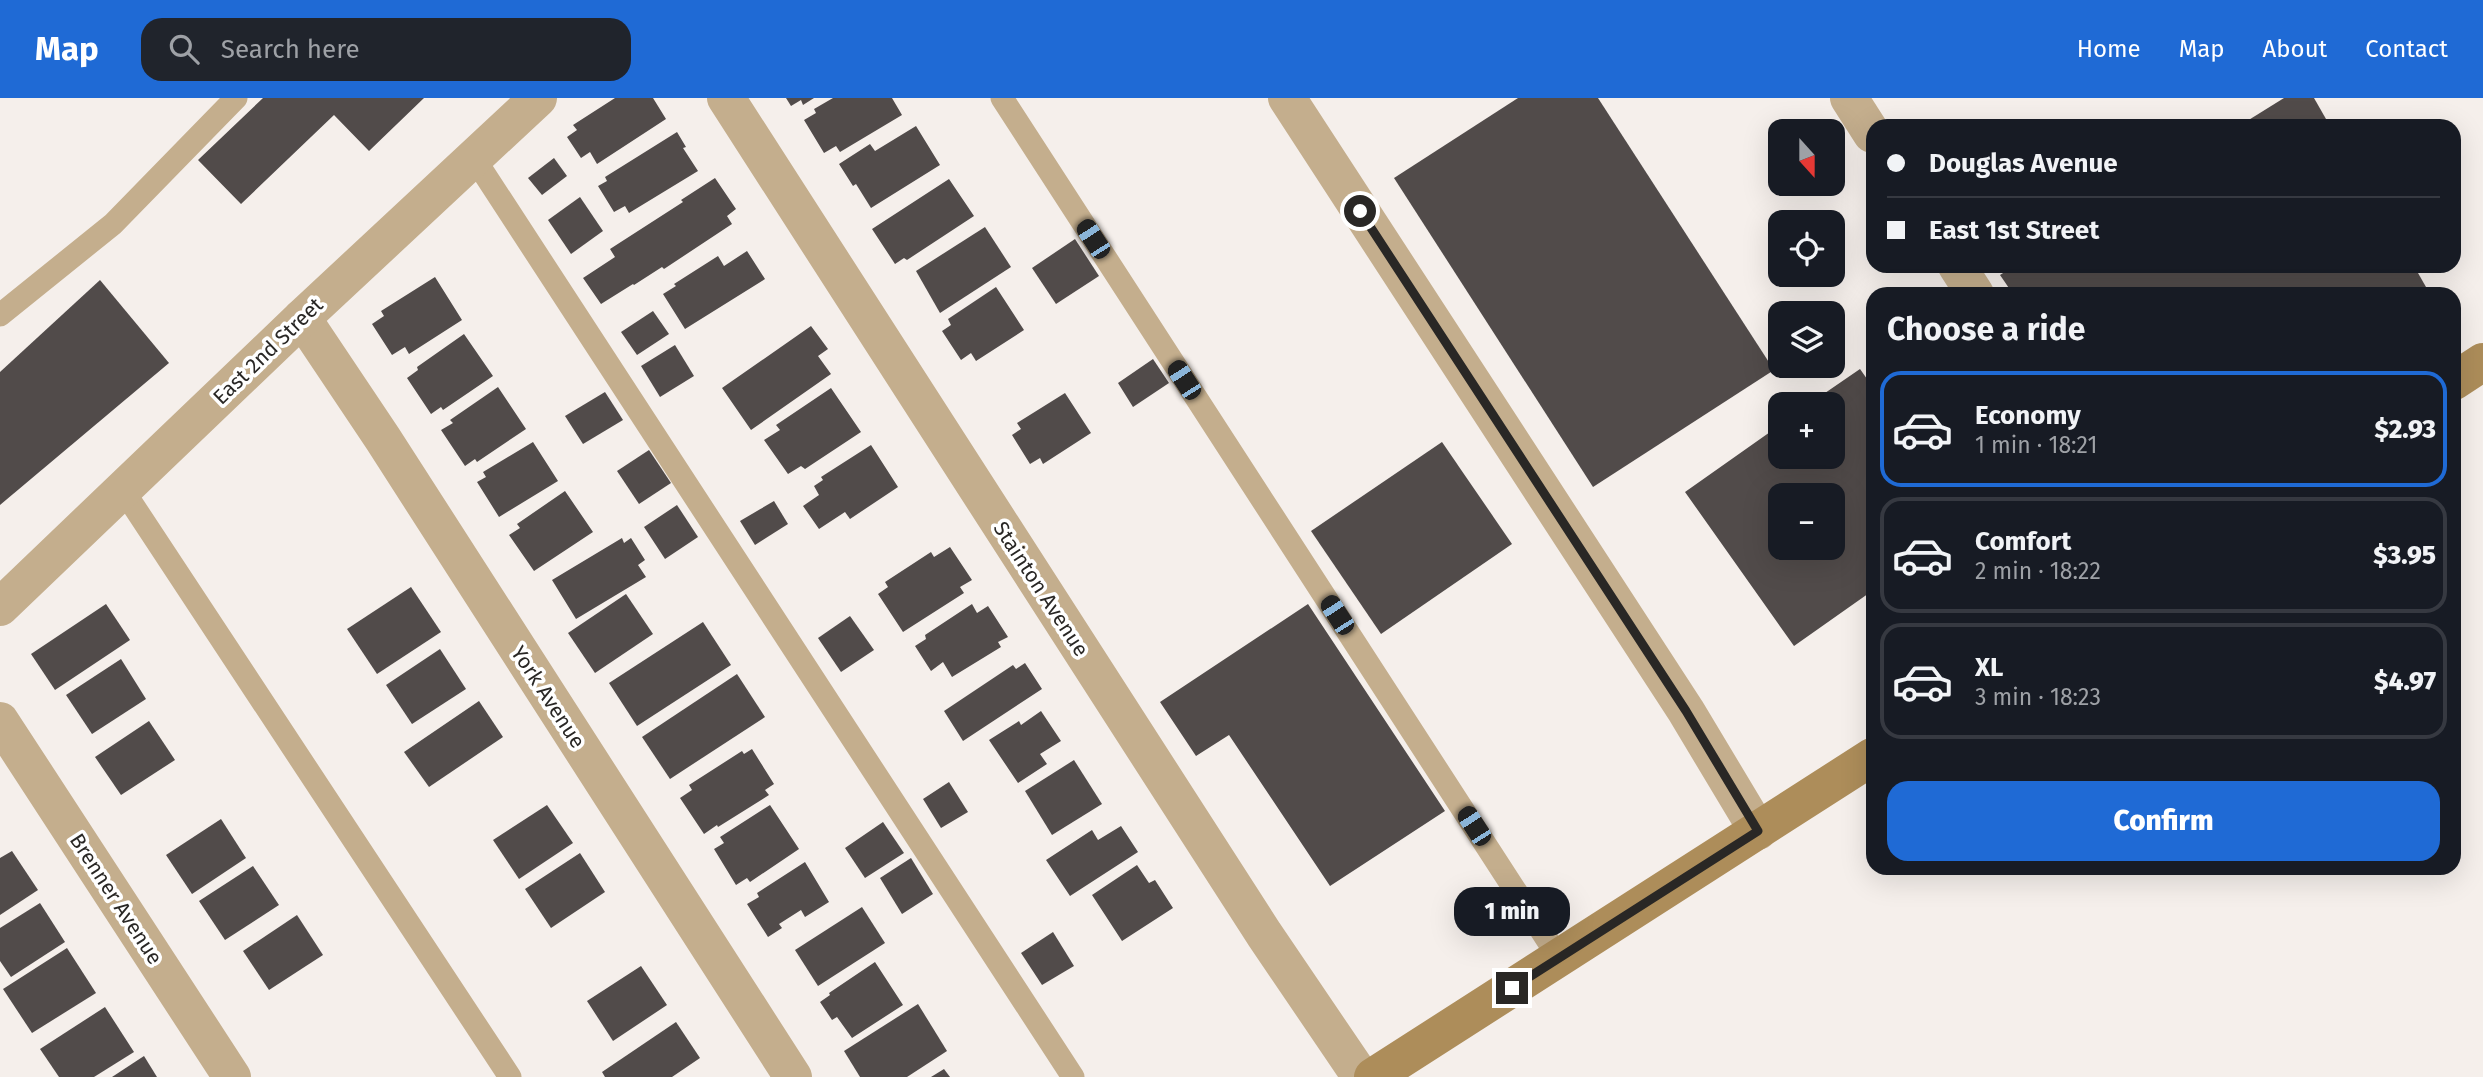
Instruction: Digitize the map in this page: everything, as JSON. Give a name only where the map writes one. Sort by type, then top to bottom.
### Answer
[{"type":"main road","points":[[2461,376],[2483,362]]},
{"type":"main road","points":[[1373,1077],[1866,761]]},
{"type":"street","name":"East 2nd Street","points":[[0,607],[302,318],[538,98]]},
{"type":"street","name":"Stainton Avenue","points":[[726,98],[1249,911],[1361,1077]]},
{"type":"street","points":[[1287,98],[1686,711],[1758,831]]},
{"type":"street","points":[[1849,98],[1866,125]]},
{"type":"street","name":"York Avenue","points":[[302,318],[383,439],[793,1077]]},
{"type":"street","name":"Brenner Avenue","points":[[0,721],[232,1077]]},
{"type":"lane","points":[[0,315],[113,224],[236,98]]},
{"type":"lane","points":[[1002,98],[1559,958]]},
{"type":"lane","points":[[474,158],[1073,1077]]},
{"type":"lane","points":[[123,490],[510,1077]]},
{"type":"building","points":[[263,98],[424,98],[369,151],[334,115],[241,204],[198,160]]},
{"type":"building","points":[[615,98],[653,98],[666,119],[597,164],[590,152],[581,158],[567,137],[577,130],[573,125]]},
{"type":"building","points":[[786,98],[814,98],[803,105],[801,100],[791,106]]},
{"type":"building","points":[[833,98],[892,98],[902,115],[840,152],[836,146],[824,153],[804,120],[816,113],[814,109]]},
{"type":"building","points":[[1518,98],[1598,98],[1768,361],[1768,374],[1593,487],[1394,178]]},
{"type":"building","points":[[2284,98],[2314,98],[2326,119],[2250,119]]},
{"type":"building","points":[[916,126],[940,165],[871,208],[839,164],[870,144],[875,151]]},
{"type":"building","points":[[677,132],[686,147],[683,148],[698,171],[629,213],[625,206],[614,212],[598,186],[607,181],[605,177]]},
{"type":"building","points":[[554,158],[567,176],[542,195],[528,178]]},
{"type":"building","points":[[715,178],[736,209],[727,216],[732,224],[664,269],[662,267],[601,304],[583,278],[615,257],[610,249]]},
{"type":"building","points":[[949,179],[974,216],[907,260],[904,258],[895,264],[872,229]]},
{"type":"building","points":[[580,197],[603,231],[571,254],[548,220]]},
{"type":"building","points":[[985,227],[1011,267],[940,313],[916,271]]},
{"type":"building","points":[[1075,239],[1099,276],[1056,304],[1032,268]]},
{"type":"building","points":[[747,251],[765,279],[685,329],[663,294],[718,256],[724,266]]},
{"type":"building","points":[[2418,273],[2426,287],[2008,287],[2000,275]]},
{"type":"building","points":[[435,277],[462,320],[409,354],[405,347],[392,355],[372,324],[384,316],[381,311]]},
{"type":"building","points":[[100,280],[169,363],[0,505],[0,372]]},
{"type":"building","points":[[996,287],[1024,330],[976,361],[971,353],[961,360],[942,331],[951,325],[948,319]]},
{"type":"building","points":[[653,311],[669,334],[637,355],[621,332]]},
{"type":"building","points":[[811,326],[828,349],[818,356],[831,374],[751,430],[722,388]]},
{"type":"building","points":[[464,334],[493,376],[443,410],[441,407],[431,414],[407,378],[418,370],[417,367]]},
{"type":"building","points":[[675,345],[694,376],[660,397],[641,366]]},
{"type":"building","points":[[1153,359],[1169,383],[1133,407],[1118,383]]},
{"type":"building","points":[[1860,369],[1866,378],[1866,595],[1794,646],[1685,492],[1768,433],[1768,469],[1845,469],[1845,392],[1826,392]]},
{"type":"building","points":[[498,387],[526,429],[477,462],[475,459],[465,466],[441,430],[453,423],[450,420]]},
{"type":"building","points":[[831,388],[861,432],[805,469],[801,466],[788,474],[764,440],[780,430],[776,425]]},
{"type":"building","points":[[605,392],[623,420],[583,444],[565,416]]},
{"type":"building","points":[[1065,393],[1091,433],[1043,464],[1040,458],[1030,464],[1012,435],[1021,429],[1017,423]]},
{"type":"building","points":[[533,442],[558,481],[499,517],[477,482],[486,477],[483,472]]},
{"type":"building","points":[[1442,442],[1512,544],[1381,634],[1311,531]]},
{"type":"building","points":[[871,445],[898,487],[850,519],[845,512],[819,529],[803,506],[819,495],[814,486],[823,480],[821,477]]},
{"type":"building","points":[[649,450],[671,483],[639,504],[617,471]]},
{"type":"building","points":[[565,491],[593,532],[534,571],[509,535],[520,528],[517,524]]},
{"type":"building","points":[[774,501],[788,524],[755,545],[740,521]]},
{"type":"building","points":[[677,505],[698,537],[665,559],[644,527]]},
{"type":"building","points":[[622,538],[624,543],[631,538],[645,560],[638,565],[646,577],[576,619],[552,580]]},
{"type":"building","points":[[950,547],[972,580],[960,587],[964,593],[903,632],[878,594],[888,587],[885,582],[931,552],[934,557]]},
{"type":"building","points":[[411,587],[441,632],[377,674],[347,629]]},
{"type":"building","points":[[626,594],[653,634],[595,673],[568,633]]},
{"type":"building","points":[[106,604],[130,640],[55,690],[31,654]]},
{"type":"building","points":[[972,604],[977,613],[988,606],[1008,637],[998,642],[1001,647],[952,677],[943,662],[931,671],[915,646],[926,639],[925,635]]},
{"type":"building","points":[[1308,604],[1445,811],[1330,886],[1229,735],[1196,756],[1160,702]]},
{"type":"building","points":[[850,616],[874,650],[841,672],[818,638]]},
{"type":"building","points":[[703,622],[731,665],[637,726],[609,683]]},
{"type":"building","points":[[440,649],[466,689],[412,724],[386,685]]},
{"type":"building","points":[[121,659],[146,699],[92,734],[66,695]]},
{"type":"building","points":[[1025,663],[1042,689],[963,741],[944,711],[1013,665],[1016,669]]},
{"type":"building","points":[[737,674],[765,717],[670,779],[642,737]]},
{"type":"building","points":[[479,701],[503,737],[429,787],[404,752]]},
{"type":"building","points":[[1041,711],[1061,741],[1040,754],[1047,764],[1018,783],[989,740],[1019,721],[1021,725]]},
{"type":"building","points":[[149,721],[175,760],[121,795],[95,757]]},
{"type":"building","points":[[752,749],[774,784],[765,790],[769,795],[704,834],[680,798],[692,790],[689,785],[742,751],[744,754]]},
{"type":"building","points":[[1074,760],[1102,804],[1052,835],[1025,791]]},
{"type":"building","points":[[949,782],[968,812],[941,828],[923,799]]},
{"type":"building","points":[[547,805],[573,843],[519,879],[493,840]]},
{"type":"building","points":[[770,805],[799,849],[750,882],[747,878],[736,885],[714,849],[724,843],[720,837]]},
{"type":"building","points":[[221,819],[246,858],[192,894],[166,855]]},
{"type":"building","points":[[883,822],[904,853],[865,878],[845,848]]},
{"type":"building","points":[[1121,826],[1138,852],[1070,896],[1046,860],[1092,830],[1098,840]]},
{"type":"building","points":[[12,851],[38,890],[0,915],[0,858]]},
{"type":"building","points":[[580,853],[605,892],[551,928],[525,889]]},
{"type":"building","points":[[911,858],[933,894],[902,914],[880,878]]},
{"type":"building","points":[[805,862],[829,902],[805,917],[801,910],[779,924],[782,928],[768,937],[747,904],[759,897],[757,893]]},
{"type":"building","points":[[1137,865],[1149,883],[1155,880],[1173,908],[1122,941],[1092,895]]},
{"type":"building","points":[[253,866],[279,905],[225,940],[199,901]]},
{"type":"building","points":[[40,903],[65,942],[11,977],[0,961],[0,928]]},
{"type":"building","points":[[862,907],[885,943],[818,986],[795,950]]},
{"type":"building","points":[[297,915],[323,955],[269,990],[243,951]]},
{"type":"building","points":[[1053,932],[1074,966],[1042,985],[1021,953]]},
{"type":"building","points":[[67,948],[96,993],[32,1033],[3,989]]},
{"type":"building","points":[[875,962],[903,1005],[852,1038],[837,1017],[832,1020],[820,1002]]},
{"type":"building","points":[[641,966],[667,1005],[613,1041],[587,1001]]},
{"type":"building","points":[[918,1004],[947,1051],[907,1077],[860,1077],[844,1051]]},
{"type":"building","points":[[105,1007],[134,1052],[94,1077],[59,1077],[40,1049]]},
{"type":"building","points":[[676,1022],[700,1058],[672,1077],[605,1077],[602,1072]]},
{"type":"building","points":[[144,1056],[157,1077],[112,1077]]},
{"type":"building","points":[[944,1069],[950,1077],[931,1077]]},
{"type":"route","points":[[1360,211],[1686,711],[1758,831],[1512,988]]}]
